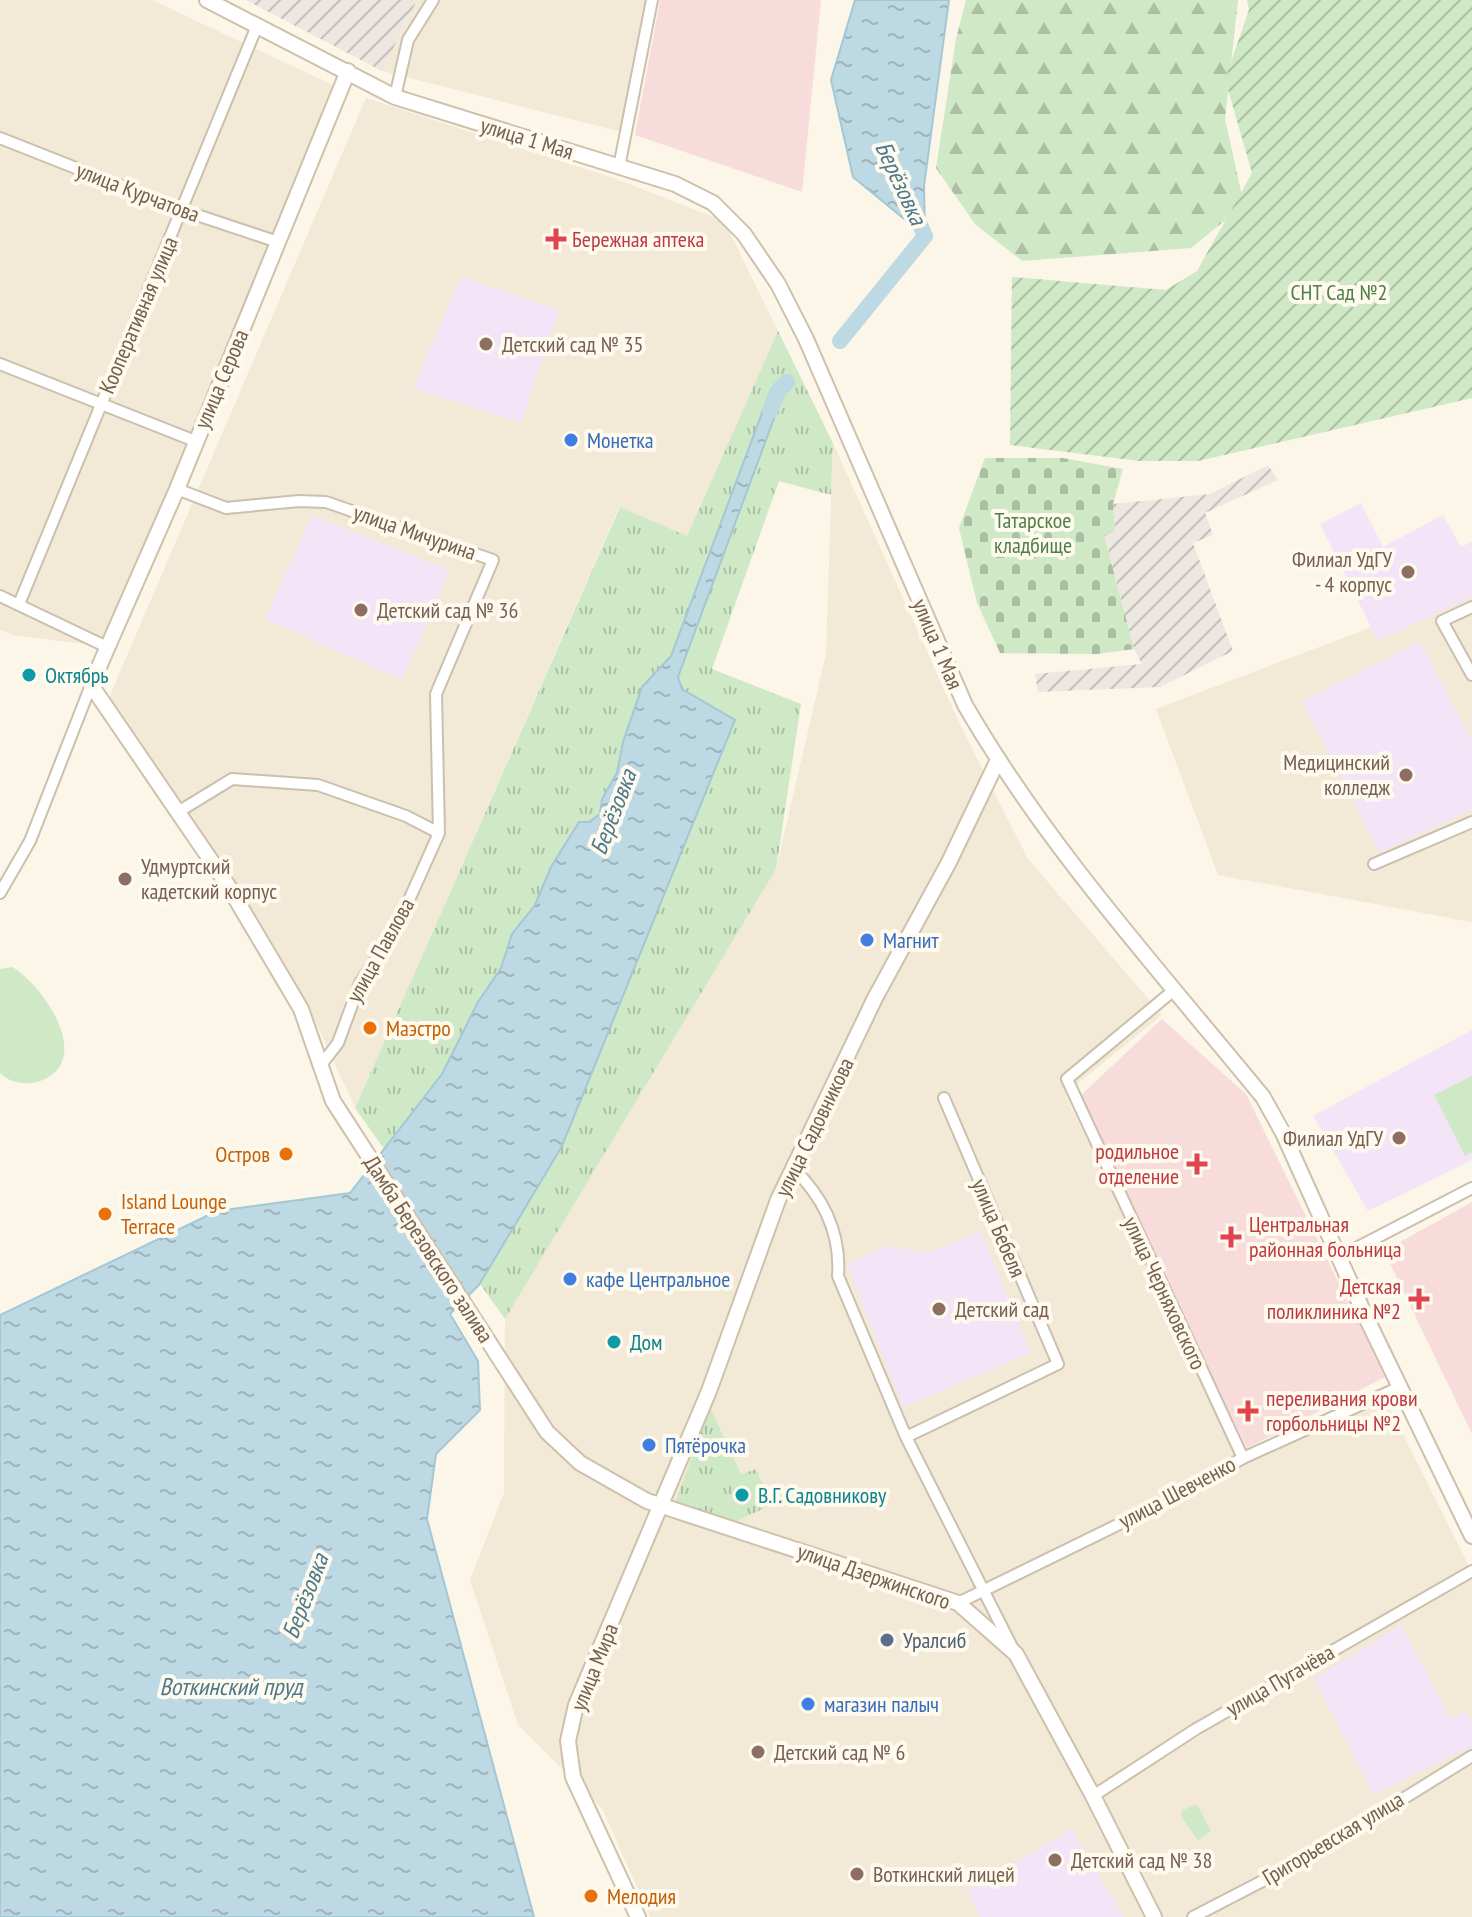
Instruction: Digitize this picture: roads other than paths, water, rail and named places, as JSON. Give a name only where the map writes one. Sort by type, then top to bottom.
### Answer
[{"type":"main road","name":"улица 1 Мая","points":[[207,0],[395,97],[675,184],[713,203],[763,259],[806,339],[965,705],[997,762],[1174,990],[1263,1097],[1283,1133],[1472,1536]]},
{"type":"main road","name":"улица Серова","points":[[91,685],[177,489],[348,71]]},
{"type":"main road","points":[[91,685],[227,884],[301,1009],[321,1065]]},
{"type":"main road","name":"улица Садовникова","points":[[662,1507],[793,1168],[875,998],[936,887],[997,762]]},
{"type":"main road","name":"Дамба Березовского залива","points":[[321,1065],[333,1101],[547,1432],[580,1463],[662,1507]]},
{"type":"main road","points":[[1455,1502],[1472,1515]]},
{"type":"main road","name":"улица Дзержинского","points":[[662,1507],[958,1603],[1016,1654],[1154,1917]]},
{"type":"main road","name":"улица Мира","points":[[638,1917],[573,1777],[568,1741],[576,1705],[662,1507]]},
{"type":"street","points":[[395,97],[408,40],[433,0]]},
{"type":"street","points":[[619,167],[652,0]]},
{"type":"street","name":"Кооперативная улица","points":[[19,604],[257,26]]},
{"type":"street","name":"улица Курчатова","points":[[0,138],[182,210],[278,242]]},
{"type":"street","points":[[0,364],[195,441]]},
{"type":"street","name":"улица Мичурина","points":[[177,489],[226,508],[299,501],[326,502],[493,560],[436,694],[438,713]]},
{"type":"street","points":[[0,596],[107,647]]},
{"type":"street","points":[[1472,607],[1442,621],[1472,675]]},
{"type":"street","name":"улица Серова","points":[[0,893],[30,841],[91,685]]},
{"type":"street","name":"улица Павлова","points":[[321,1065],[338,1043],[360,983],[396,929],[439,833],[438,713]]},
{"type":"street","points":[[178,812],[232,779],[318,785],[406,816],[439,833]]},
{"type":"street","points":[[1374,864],[1470,823],[1472,835]]},
{"type":"street","name":"улица Черняховского","points":[[1174,990],[1067,1079],[1243,1458]]},
{"type":"street","name":"улица Бебеля","points":[[906,1437],[1058,1364],[944,1098]]},
{"type":"street","points":[[793,1168],[816,1190],[840,1250],[838,1276],[906,1437],[1016,1654]]},
{"type":"street","points":[[1339,1257],[1472,1188]]},
{"type":"street","name":"улица Шевченко","points":[[958,1603],[1150,1509],[1243,1458],[1400,1387]]},
{"type":"street","name":"улица Пугачёва","points":[[1093,1796],[1196,1729],[1472,1571]]},
{"type":"street","name":"Григорьевская улица","points":[[1193,1917],[1311,1856],[1472,1756]]},
{"type":"water","points":[[855,0],[949,0],[924,186],[925,236],[853,177],[831,80]]},
{"type":"water","name":"Воткинский пруд","points":[[771,389],[782,397],[678,677],[682,689],[735,720],[562,1146],[479,1285],[450,1314],[478,1361],[480,1410],[436,1454],[427,1519],[534,1917],[0,1917],[0,1315],[217,1211],[350,1193],[442,1074],[478,1002],[501,968],[512,934],[535,905],[551,867],[579,822],[589,822],[600,814],[602,799],[617,773],[623,742],[642,687],[671,656]]},
{"type":"waterway","name":"Берёзовка","points":[[840,341],[925,236],[916,216]]},
{"type":"waterway","name":"Берёзовка","points":[[770,411],[778,391],[787,382]]},
{"type":"place","name":"Бережная аптека","points":[[556,239]]},
{"type":"place","name":"Детский сад № 35","points":[[486,344]]},
{"type":"place","name":"Монетка","points":[[571,440]]},
{"type":"place","name":"Филиал УдГУ - 4 корпус","points":[[1408,572]]},
{"type":"place","name":"Детский сад № 36","points":[[361,610]]},
{"type":"place","name":"Октябрь","points":[[29,675]]},
{"type":"place","name":"Медицинский колледж","points":[[1406,775]]},
{"type":"place","name":"Удмуртский кадетский корпус","points":[[125,879]]},
{"type":"place","name":"Магнит","points":[[867,940]]},
{"type":"place","name":"Маэстро","points":[[370,1028]]},
{"type":"place","name":"Филиал УдГУ","points":[[1399,1138]]},
{"type":"place","name":"Остров","points":[[286,1154]]},
{"type":"place","name":"родильное отделение","points":[[1197,1164]]},
{"type":"place","name":"Island Lounge Terrace","points":[[105,1214]]},
{"type":"place","name":"Центральная районная больница","points":[[1231,1237]]},
{"type":"place","name":"кафе Центральное","points":[[570,1279]]},
{"type":"place","name":"Детская поликлиника №2","points":[[1419,1299]]},
{"type":"place","name":"Детский сад","points":[[939,1309]]},
{"type":"place","name":"Дом","points":[[614,1342]]},
{"type":"place","name":"переливания крови горбольницы №2","points":[[1248,1411]]},
{"type":"place","name":"Пятёрочка","points":[[649,1445]]},
{"type":"place","name":"В.Г. Садовникову","points":[[742,1495]]},
{"type":"place","name":"Уралсиб","points":[[887,1640]]},
{"type":"place","name":"магазин палыч","points":[[808,1704]]},
{"type":"place","name":"Детский сад № 6","points":[[758,1752]]},
{"type":"place","name":"Детский сад № 38","points":[[1055,1860]]},
{"type":"place","name":"Воткинский лицей","points":[[857,1874]]},
{"type":"place","name":"Мелодия","points":[[591,1896]]},
{"type":"park label","name":"СНТ Сад №2","points":[[1339,292]]},
{"type":"park label","name":"Татарское кладбище","points":[[1033,532]]}]
